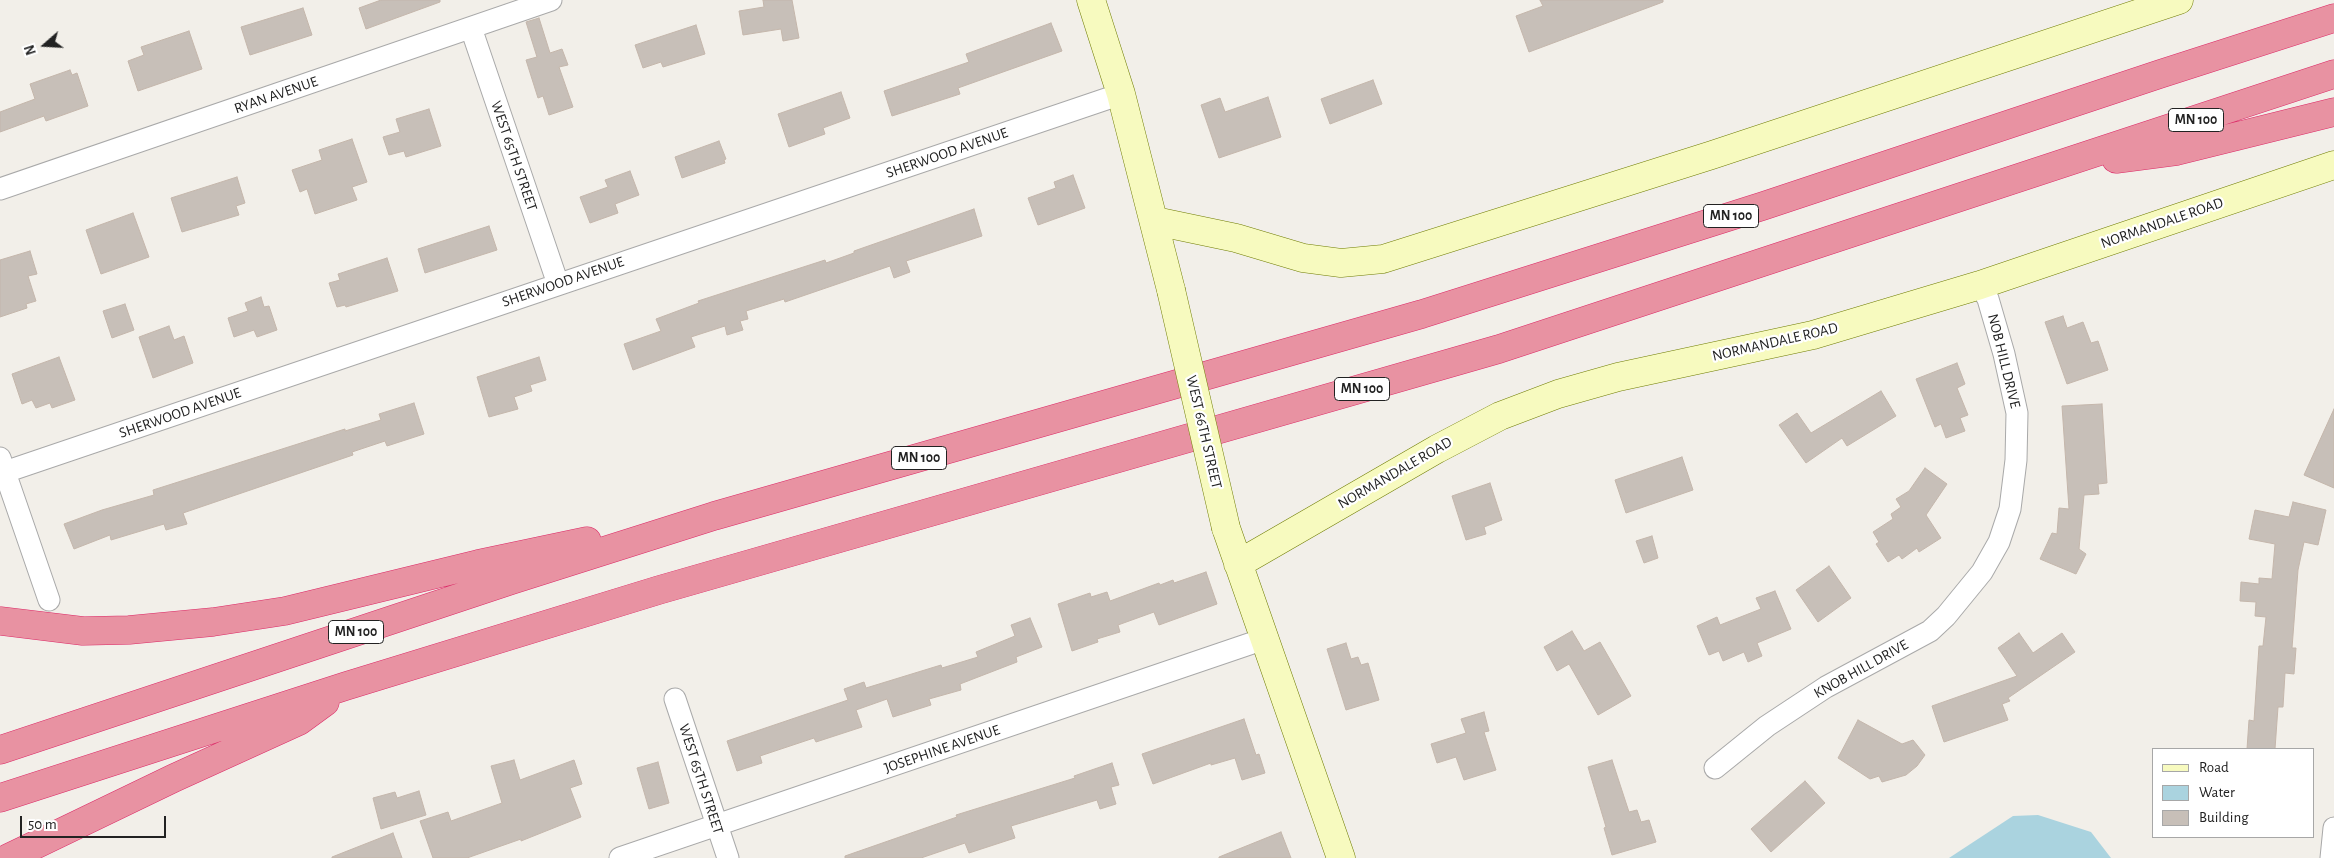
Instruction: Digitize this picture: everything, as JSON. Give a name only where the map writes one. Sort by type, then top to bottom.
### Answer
[{"type":"highway","name":"MN 100","points":[[0,750],[512,580],[714,516],[1422,314],[1763,206],[2334,18]]},
{"type":"highway","name":"MN 100","points":[[0,798],[346,686],[669,587],[1499,349],[2334,74]]},
{"type":"highway","points":[[2057,166],[2177,151],[2334,112]]},
{"type":"highway","points":[[0,621],[83,631],[129,630],[214,622],[285,611],[554,547],[714,516]]},
{"type":"highway","points":[[8,858],[174,778],[299,721],[346,686]]},
{"type":"street","name":"RYAN AVENUE","points":[[0,189],[551,0]]},
{"type":"street","name":"WEST 66TH STREET","points":[[1090,0],[1121,94],[1155,221],[1226,528],[1340,858]]},
{"type":"street","points":[[1155,221],[1236,238],[1303,258],[1341,263],[1383,259],[1712,155],[2130,8],[2179,0]]},
{"type":"street","name":"WEST 65TH STREET","points":[[471,28],[558,284]]},
{"type":"street","name":"SHERWOOD AVENUE","points":[[2,465],[558,284],[1121,94]]},
{"type":"street","name":"NORMANDALE ROAD","points":[[1238,564],[1437,449],[1500,416],[1558,394],[1618,376],[1812,335],[1980,285],[2334,165]]},
{"type":"street","name":"NOB HILL DRIVE","points":[[1980,285],[1988,299],[2004,354],[2017,413],[2016,460],[2010,509],[1999,542],[1992,555]]},
{"type":"street","points":[[2,465],[49,600]]},
{"type":"street","name":"KNOB HILL DRIVE","points":[[1715,768],[1767,726],[1826,687],[1930,631],[1960,600],[1982,572],[1992,555]]},
{"type":"street","name":"JOSEPHINE AVENUE","points":[[620,858],[1264,639]]},
{"type":"street","name":"WEST 65TH STREET","points":[[675,699],[728,858]]},
{"type":"street","points":[[2331,858],[2334,828]]},
{"type":"water","points":[[2038,815],[2091,832],[2111,858],[1949,858],[2013,816]]},
{"type":"building","points":[[381,0],[440,0],[440,2],[366,29],[359,8]]},
{"type":"building","points":[[763,0],[792,0],[799,38],[783,41],[781,29],[743,35],[739,11],[764,7]]},
{"type":"building","points":[[1540,0],[1663,0],[1663,2],[1529,52],[1516,16],[1543,6]]},
{"type":"building","points":[[303,8],[312,35],[250,55],[241,27]]},
{"type":"building","points":[[539,18],[550,53],[562,49],[568,65],[559,67],[573,107],[549,115],[543,96],[538,98],[526,60],[537,57],[526,22]]},
{"type":"building","points":[[1051,23],[1062,51],[958,88],[960,94],[892,116],[884,91],[969,62],[966,54]]},
{"type":"building","points":[[696,25],[705,54],[663,67],[661,62],[643,68],[635,45]]},
{"type":"building","points":[[189,31],[202,69],[138,91],[128,61],[144,55],[141,47]]},
{"type":"building","points":[[70,70],[72,75],[77,73],[88,106],[46,121],[44,116],[0,132],[0,112],[35,99],[30,84]]},
{"type":"building","points":[[1373,80],[1382,104],[1330,124],[1321,99]]},
{"type":"building","points":[[841,92],[850,118],[823,128],[825,134],[789,147],[778,114]]},
{"type":"building","points":[[1268,97],[1281,137],[1219,158],[1201,105],[1220,98],[1225,112]]},
{"type":"building","points":[[429,109],[441,146],[406,157],[404,151],[389,155],[383,137],[400,132],[396,119]]},
{"type":"building","points":[[352,139],[367,182],[352,187],[357,200],[315,214],[307,189],[300,192],[292,170],[322,160],[319,150]]},
{"type":"building","points":[[719,141],[726,159],[724,160],[725,163],[682,178],[675,157]]},
{"type":"building","points":[[630,171],[639,195],[615,204],[618,213],[590,223],[580,197],[608,187],[605,180]]},
{"type":"building","points":[[1073,175],[1085,208],[1038,225],[1028,198],[1056,188],[1054,182]]},
{"type":"building","points":[[237,177],[245,203],[236,206],[239,215],[182,232],[171,198]]},
{"type":"building","points":[[974,209],[982,236],[906,261],[910,272],[894,278],[890,266],[785,302],[784,299],[746,311],[748,319],[740,321],[743,330],[727,335],[725,326],[691,337],[695,347],[633,370],[624,344],[661,331],[656,319],[699,303],[698,301],[825,260],[826,263],[854,253],[854,251]]},
{"type":"building","points":[[133,213],[149,257],[101,274],[86,230]]},
{"type":"building","points":[[489,226],[497,250],[425,273],[418,249]]},
{"type":"building","points":[[30,251],[37,274],[28,276],[36,301],[26,304],[27,308],[0,317],[0,260]]},
{"type":"building","points":[[387,258],[398,291],[346,307],[345,305],[337,307],[329,283],[340,280],[338,274]]},
{"type":"building","points":[[261,297],[264,307],[269,306],[277,330],[257,337],[254,330],[234,337],[228,318],[248,311],[245,303]]},
{"type":"building","points":[[125,304],[134,330],[112,338],[103,311]]},
{"type":"building","points":[[2063,316],[2067,328],[2083,322],[2091,343],[2098,341],[2108,370],[2067,384],[2045,322]]},
{"type":"building","points":[[169,326],[174,340],[184,336],[193,363],[153,378],[139,337]]},
{"type":"building","points":[[59,357],[75,400],[52,408],[50,403],[36,408],[32,400],[22,404],[12,374]]},
{"type":"building","points":[[539,357],[546,380],[530,385],[532,391],[514,397],[518,409],[489,417],[477,377]]},
{"type":"building","points":[[1957,363],[1965,384],[1957,388],[1968,415],[1960,418],[1965,431],[1946,438],[1941,424],[1935,427],[1916,379]]},
{"type":"building","points":[[1881,391],[1896,416],[1847,446],[1842,438],[1806,463],[1779,425],[1797,413],[1811,433]]},
{"type":"building","points":[[414,403],[424,434],[387,446],[385,441],[352,452],[353,455],[183,513],[187,524],[166,530],[164,524],[111,540],[110,535],[74,549],[64,524],[102,510],[154,495],[153,490],[345,429],[345,431],[381,420],[379,414]]},
{"type":"building","points":[[2102,404],[2107,483],[2098,484],[2099,494],[2084,495],[2079,549],[2086,554],[2076,574],[2040,559],[2052,533],[2057,534],[2059,508],[2069,509],[2062,406]]},
{"type":"building","points":[[2334,409],[2334,488],[2304,475]]},
{"type":"building","points":[[1682,457],[1693,490],[1626,513],[1615,480]]},
{"type":"building","points":[[1925,468],[1947,484],[1926,515],[1941,538],[1919,552],[1917,548],[1902,559],[1899,555],[1888,562],[1876,544],[1879,542],[1873,532],[1893,519],[1891,514],[1901,507],[1896,499],[1909,491]]},
{"type":"building","points":[[1490,483],[1502,520],[1484,527],[1486,534],[1466,540],[1452,496]]},
{"type":"building","points":[[2293,502],[2326,510],[2318,545],[2304,542],[2298,570],[2292,648],[2296,648],[2294,674],[2285,673],[2283,707],[2278,707],[2275,748],[2247,748],[2249,720],[2254,721],[2259,646],[2263,646],[2266,617],[2255,616],[2256,602],[2240,601],[2241,582],[2259,584],[2259,578],[2272,579],[2275,544],[2249,539],[2255,510],[2289,517]]},
{"type":"building","points":[[1652,536],[1658,558],[1644,563],[1636,541]]},
{"type":"building","points":[[1829,566],[1851,598],[1818,622],[1796,590]]},
{"type":"building","points":[[1206,572],[1217,604],[1159,625],[1154,612],[1118,625],[1120,632],[1097,639],[1098,642],[1072,651],[1058,604],[1090,593],[1091,597],[1107,592],[1110,601],[1159,583],[1160,585],[1173,580],[1174,583]]},
{"type":"building","points":[[1775,591],[1791,629],[1757,643],[1762,656],[1748,662],[1744,652],[1723,661],[1719,651],[1709,655],[1697,626],[1717,617],[1720,625],[1761,609],[1756,598]]},
{"type":"building","points":[[1030,618],[1042,647],[1016,657],[1017,662],[960,684],[961,690],[929,699],[931,705],[893,717],[887,699],[856,710],[862,727],[816,742],[814,738],[760,756],[762,763],[737,771],[727,741],[848,700],[844,689],[864,682],[866,688],[941,665],[942,668],[978,657],[976,652],[1015,636],[1011,625]]},
{"type":"building","points":[[1572,631],[1584,651],[1600,642],[1631,696],[1598,715],[1569,664],[1557,671],[1544,647]]},
{"type":"building","points":[[2019,633],[2033,653],[2062,633],[2075,652],[2008,698],[2010,701],[2002,704],[2008,720],[1944,742],[1932,706],[2017,676],[1998,648]]},
{"type":"building","points":[[1346,643],[1351,659],[1358,657],[1361,665],[1368,663],[1379,700],[1346,710],[1327,649]]},
{"type":"building","points":[[1484,712],[1489,731],[1484,732],[1496,770],[1464,780],[1456,757],[1437,763],[1431,744],[1466,733],[1461,719]]},
{"type":"building","points":[[1244,719],[1256,755],[1259,754],[1265,773],[1242,780],[1235,758],[1211,765],[1211,763],[1153,784],[1142,754]]},
{"type":"building","points":[[1858,720],[1902,744],[1913,740],[1925,755],[1917,766],[1906,775],[1882,782],[1879,776],[1870,779],[1838,758]]},
{"type":"building","points":[[514,760],[520,780],[574,760],[582,784],[570,788],[581,817],[521,841],[521,839],[467,858],[433,858],[420,821],[448,812],[451,821],[502,803],[491,766]]},
{"type":"building","points":[[1612,760],[1629,812],[1637,810],[1641,822],[1649,820],[1656,842],[1612,855],[1604,828],[1606,827],[1588,767]]},
{"type":"building","points":[[658,762],[669,803],[649,809],[637,768]]},
{"type":"building","points":[[1112,763],[1119,785],[1111,787],[1116,804],[1100,809],[1097,800],[1011,826],[1015,838],[969,853],[965,843],[921,858],[845,858],[845,856],[957,817],[956,815],[1075,778],[1074,776]]},
{"type":"building","points":[[1805,781],[1825,803],[1771,852],[1751,829]]},
{"type":"building","points":[[419,791],[426,815],[381,829],[373,798],[395,792],[397,798]]},
{"type":"building","points":[[1281,832],[1291,858],[1219,858],[1219,857]]},
{"type":"building","points":[[393,833],[402,858],[332,858],[332,857]]}]
